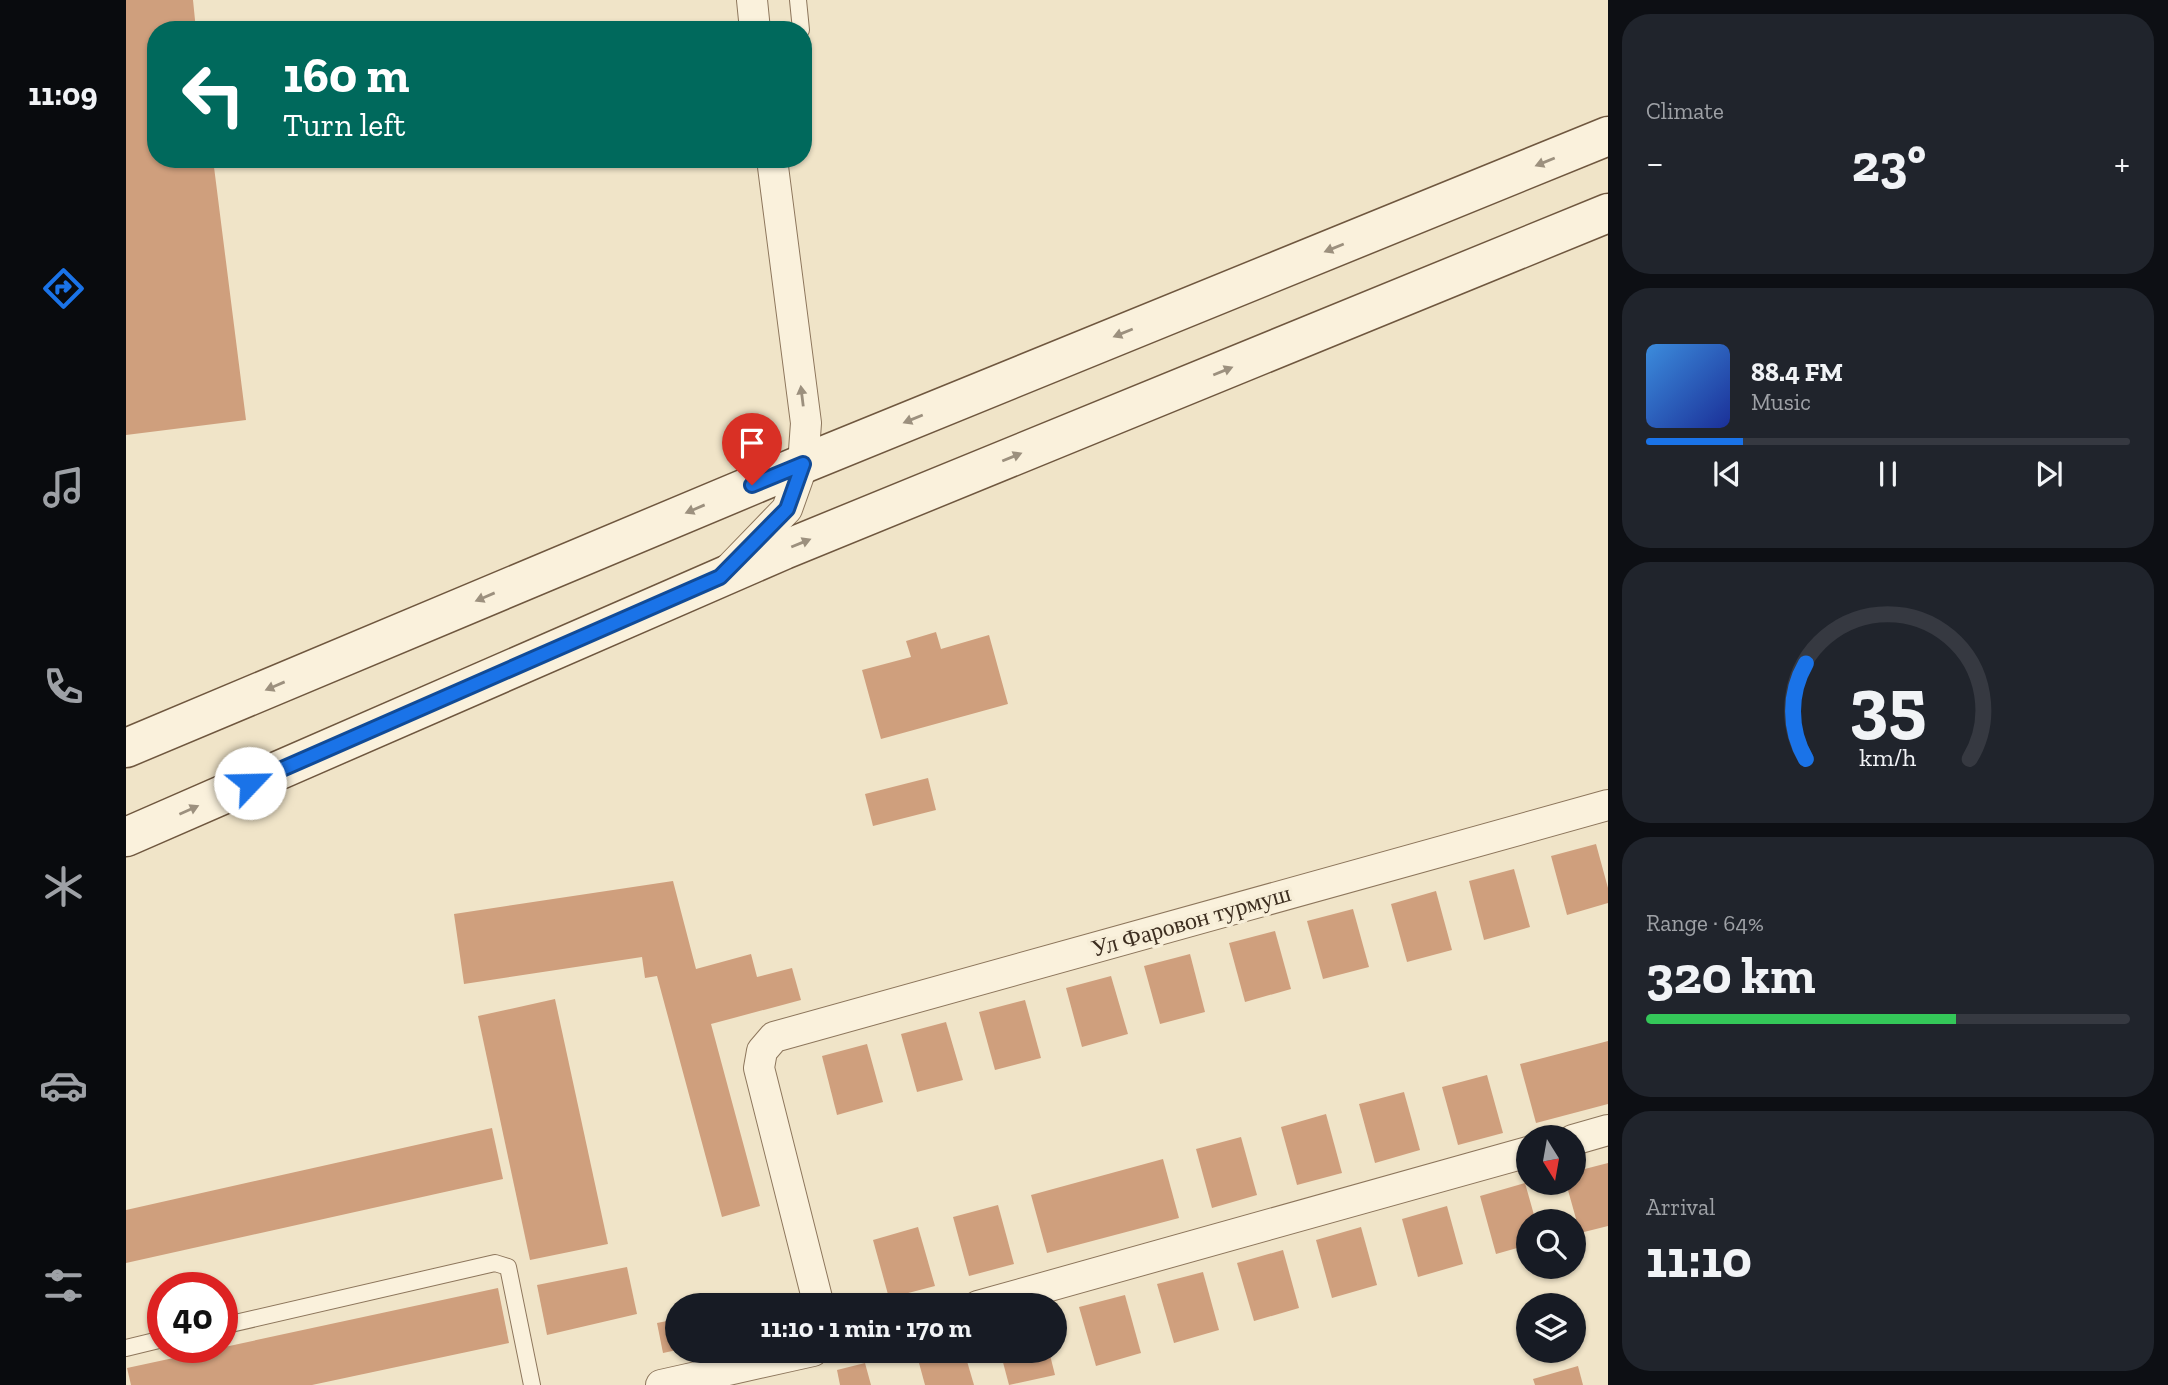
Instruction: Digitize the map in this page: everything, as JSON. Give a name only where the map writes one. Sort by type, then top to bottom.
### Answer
[{"type":"street","points":[[752,0],[754,21]]},
{"type":"street","points":[[126,748],[803,464],[1608,136]]},
{"type":"street","points":[[720,577],[787,509],[803,464],[806,423],[773,168]]},
{"type":"street","points":[[126,837],[720,577],[1608,214]]},
{"type":"street","name":"Ул Фаровон турмуш","points":[[816,1293],[759,1068],[762,1051],[774,1037],[1608,805]]},
{"type":"street","points":[[1586,1136],[1608,1130]]},
{"type":"street","points":[[1024,1293],[1516,1155]]},
{"type":"street","points":[[661,1385],[796,1365]]},
{"type":"lane","points":[[798,0],[800,21]]},
{"type":"lane","points":[[778,207],[787,168]]},
{"type":"lane","points":[[238,1322],[495,1263],[508,1268],[532,1385]]},
{"type":"lane","points":[[126,1348],[147,1343]]},
{"type":"building","points":[[126,0],[193,0],[195,21],[147,21],[147,168],[214,168],[246,420],[126,435]]},
{"type":"building","points":[[936,632],[941,649],[989,635],[1008,704],[881,739],[862,670],[911,657],[906,641]]},
{"type":"building","points":[[928,778],[936,810],[873,826],[865,794]]},
{"type":"building","points":[[1596,844],[1608,888],[1608,903],[1567,915],[1551,856]]},
{"type":"building","points":[[1514,869],[1530,927],[1484,940],[1469,881]]},
{"type":"building","points":[[673,881],[696,969],[751,954],[757,977],[792,968],[801,1000],[711,1024],[760,1206],[722,1217],[657,976],[645,978],[642,957],[464,984],[454,914]]},
{"type":"building","points":[[1436,891],[1452,950],[1407,962],[1391,904]]},
{"type":"building","points":[[1353,909],[1369,967],[1323,979],[1307,921]]},
{"type":"building","points":[[1275,931],[1291,989],[1245,1002],[1229,943]]},
{"type":"building","points":[[1190,954],[1205,1012],[1160,1024],[1144,966]]},
{"type":"building","points":[[1111,976],[1128,1034],[1082,1047],[1066,988]]},
{"type":"building","points":[[555,999],[608,1244],[530,1260],[478,1016]]},
{"type":"building","points":[[1025,1000],[1041,1058],[995,1070],[979,1012]]},
{"type":"building","points":[[946,1022],[963,1080],[917,1092],[901,1034]]},
{"type":"building","points":[[1608,1041],[1608,1104],[1536,1123],[1520,1064]]},
{"type":"building","points":[[867,1044],[883,1102],[837,1115],[822,1056]]},
{"type":"building","points":[[1487,1075],[1503,1133],[1458,1145],[1442,1087]]},
{"type":"building","points":[[1404,1092],[1420,1150],[1375,1163],[1359,1104]]},
{"type":"building","points":[[1326,1114],[1342,1173],[1297,1185],[1281,1127]]},
{"type":"building","points":[[492,1128],[503,1179],[126,1263],[126,1210]]},
{"type":"building","points":[[1241,1137],[1257,1195],[1212,1208],[1196,1149]]},
{"type":"building","points":[[1163,1159],[1179,1218],[1047,1253],[1031,1195]]},
{"type":"building","points":[[1608,1163],[1608,1226],[1586,1232],[1586,1209],[1573,1209],[1569,1195],[1586,1195],[1586,1169]]},
{"type":"building","points":[[1516,1186],[1516,1195],[1528,1195],[1532,1209],[1516,1209],[1516,1248],[1496,1254],[1480,1196]]},
{"type":"building","points":[[998,1205],[1014,1264],[969,1276],[953,1217]]},
{"type":"building","points":[[1447,1206],[1463,1264],[1418,1277],[1402,1219]]},
{"type":"building","points":[[918,1227],[935,1286],[908,1293],[888,1293],[873,1240]]},
{"type":"building","points":[[1361,1227],[1377,1285],[1332,1298],[1316,1240]]},
{"type":"building","points":[[1283,1250],[1299,1308],[1254,1321],[1237,1263]]},
{"type":"building","points":[[627,1267],[637,1314],[547,1335],[537,1285]]},
{"type":"building","points":[[1203,1272],[1219,1330],[1174,1343],[1157,1284]]},
{"type":"building","points":[[498,1288],[509,1343],[312,1385],[131,1385],[127,1368],[150,1363],[238,1363],[238,1344]]},
{"type":"building","points":[[1125,1295],[1141,1353],[1096,1366],[1079,1307]]},
{"type":"building","points":[[665,1321],[665,1353],[663,1353],[657,1323]]},
{"type":"building","points":[[865,1363],[871,1385],[840,1385],[837,1370]]},
{"type":"building","points":[[919,1363],[968,1363],[974,1385],[925,1385]]},
{"type":"building","points":[[1003,1363],[1052,1363],[1055,1375],[1009,1385]]},
{"type":"building","points":[[1578,1366],[1583,1385],[1535,1385],[1533,1379]]},
{"type":"route","points":[[250,783],[720,577],[787,509],[803,464],[752,485]]}]
